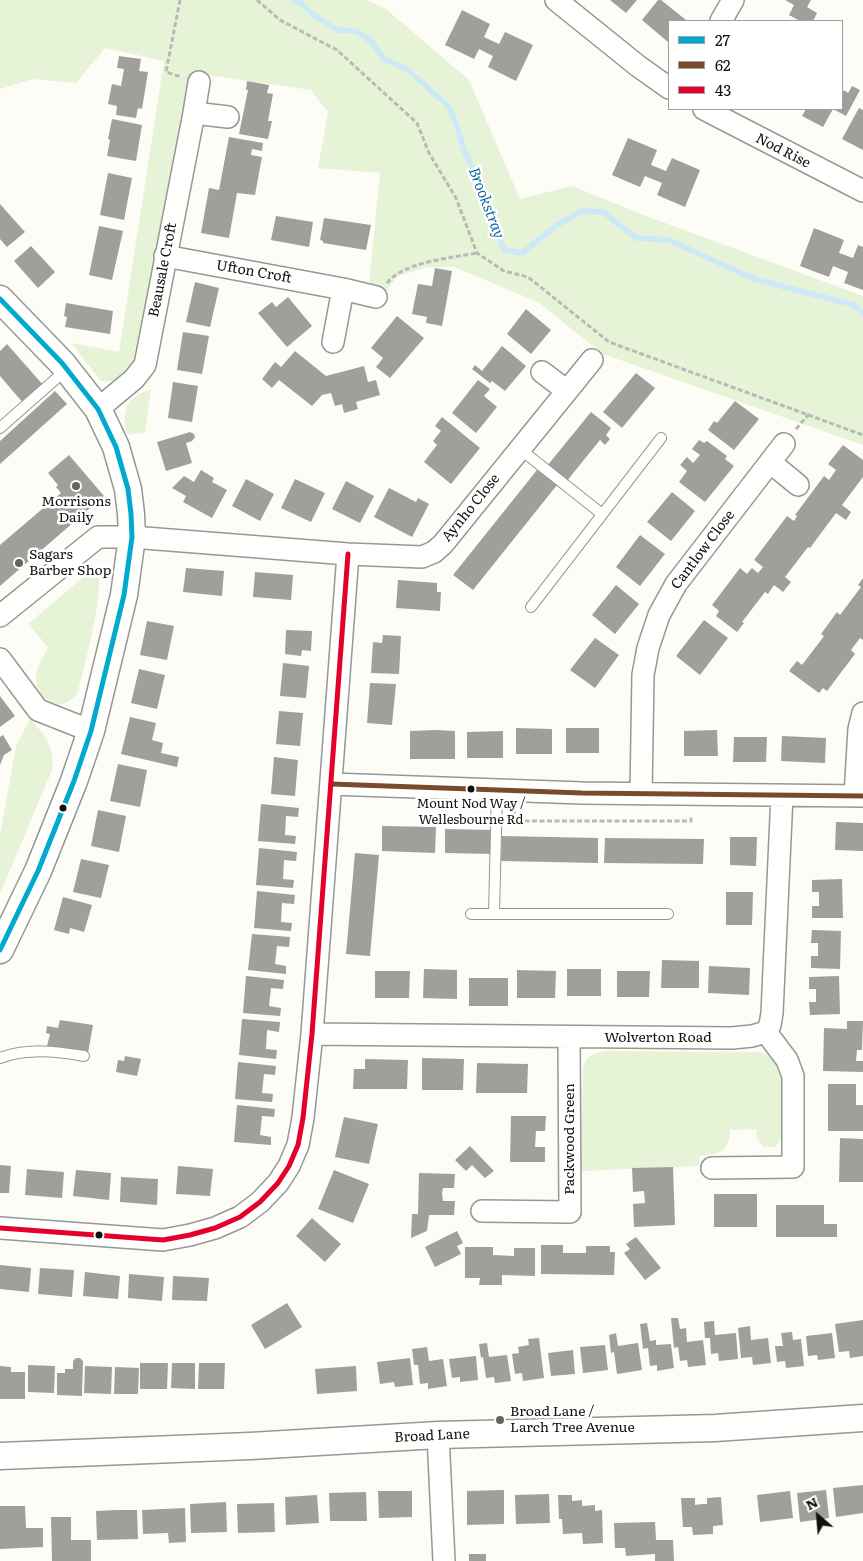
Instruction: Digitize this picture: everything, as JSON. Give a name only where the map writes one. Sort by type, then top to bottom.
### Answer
[{"type":"street","points":[[556,0],[638,66],[668,87]]},
{"type":"street","points":[[722,20],[733,0]]},
{"type":"street","name":"Beausale Croft","points":[[98,409],[134,379],[145,365],[199,82]]},
{"type":"street","name":"Nod Rise","points":[[706,110],[863,191]]},
{"type":"street","points":[[194,113],[228,117]]},
{"type":"street","name":"Ufton Croft","points":[[165,256],[343,289],[376,297]]},
{"type":"street","points":[[333,342],[343,289]]},
{"type":"street","points":[[0,299],[68,369],[98,409],[116,447],[128,490],[132,537],[124,595],[91,731],[38,871],[11,919],[0,950]]},
{"type":"street","name":"Aynho Close","points":[[0,616],[98,537],[132,537],[348,554],[422,557],[434,552],[443,544],[592,360]]},
{"type":"street","points":[[542,372],[567,391]]},
{"type":"street","name":"Cantlow Close","points":[[641,794],[644,674],[648,648],[659,615],[676,584],[784,444]]},
{"type":"street","points":[[770,462],[798,485]]},
{"type":"street","points":[[0,1228],[163,1240],[190,1235],[215,1228],[240,1216],[260,1202],[278,1183],[289,1166],[298,1145],[303,1118],[312,1034],[348,554]]},
{"type":"street","points":[[0,659],[38,710],[91,731]]},
{"type":"street","points":[[331,784],[505,791],[859,796],[859,729],[863,714]]},
{"type":"street","points":[[712,1168],[793,1167],[793,1076],[787,1060],[766,1032],[770,1025],[772,1013],[782,795]]},
{"type":"street","name":"Wolverton Road","points":[[312,1034],[569,1038],[732,1038],[752,1036],[766,1032]]},
{"type":"street","name":"Packwood Green","points":[[482,1212],[570,1212],[569,1038]]},
{"type":"street","name":"Broad Lane","points":[[0,1456],[250,1446],[438,1435],[715,1428],[863,1418]]},
{"type":"street","points":[[438,1435],[444,1561]]},
{"type":"lane","points":[[0,428],[68,369]]},
{"type":"lane","points":[[531,607],[661,438]]},
{"type":"lane","points":[[520,449],[602,514]]},
{"type":"lane","points":[[494,914],[505,791]]},
{"type":"lane","points":[[470,914],[668,914]]},
{"type":"lane","points":[[0,1058],[28,1050],[84,1056]]},
{"type":"path","points":[[180,0],[166,72],[199,82]]},
{"type":"path","points":[[257,0],[280,20],[337,50],[417,123],[429,153],[456,198],[477,253],[504,271],[528,278],[609,342],[863,435]]},
{"type":"path","points":[[376,297],[393,275],[409,267],[477,253]]},
{"type":"path","points":[[505,791],[514,821],[692,821],[692,794]]},
{"type":"green space","points":[[0,0],[367,0],[386,9],[469,80],[520,199],[572,186],[649,217],[863,296],[863,445],[603,354],[538,302],[454,267],[428,267],[398,276],[388,288],[387,294],[369,284],[380,173],[318,168],[328,112],[311,90],[194,73],[142,356],[125,375],[114,380],[101,381],[71,343],[119,352],[164,61],[105,48],[76,83],[32,79],[0,89]]},
{"type":"green space","points":[[151,389],[145,433],[127,434],[125,418],[128,405],[136,396]]},
{"type":"green space","points":[[93,569],[97,570],[99,594],[93,630],[78,693],[71,700],[62,704],[53,703],[41,693],[36,680],[38,667],[48,647],[28,624]]},
{"type":"green space","points":[[30,719],[41,731],[51,748],[52,770],[0,894],[0,835],[16,746]]},
{"type":"green space","points":[[605,1051],[759,1052],[767,1055],[778,1065],[780,1071],[782,1089],[781,1139],[775,1147],[764,1147],[757,1139],[756,1129],[730,1130],[728,1143],[725,1148],[718,1153],[699,1156],[699,1166],[581,1171],[583,1068],[591,1056]]},
{"type":"building","points":[[610,0],[637,0],[626,13]]},
{"type":"building","points":[[658,0],[661,0],[686,20],[668,20],[668,42],[642,20]]},
{"type":"building","points":[[785,0],[811,0],[807,7],[817,13],[814,20],[798,20],[789,15],[794,5]]},
{"type":"building","points":[[462,10],[490,24],[484,37],[499,44],[505,32],[533,45],[516,81],[488,67],[493,56],[479,49],[474,59],[445,45]]},
{"type":"building","points":[[119,56],[141,59],[139,71],[148,72],[142,109],[138,108],[136,118],[116,115],[117,106],[108,104],[112,84],[121,86],[124,69],[117,68]]},
{"type":"building","points":[[247,81],[269,85],[267,93],[273,94],[268,121],[272,121],[268,139],[239,134],[248,90],[246,90]]},
{"type":"building","points":[[852,86],[860,90],[846,116],[835,110],[843,110],[843,92],[844,90],[848,93]]},
{"type":"building","points":[[859,108],[863,110],[863,150],[842,139]]},
{"type":"building","points":[[805,110],[832,110],[823,127],[802,116]]},
{"type":"building","points":[[112,119],[142,125],[136,161],[107,156]]},
{"type":"building","points":[[229,137],[263,143],[262,151],[252,149],[251,155],[262,157],[255,195],[237,193],[229,238],[201,233],[209,188],[219,190]]},
{"type":"building","points":[[628,138],[657,150],[651,165],[666,171],[672,158],[700,170],[685,207],[657,195],[662,183],[645,176],[640,187],[612,175]]},
{"type":"building","points":[[108,173],[132,178],[124,220],[100,215]]},
{"type":"building","points":[[0,204],[25,232],[7,247],[0,239]]},
{"type":"building","points":[[276,216],[313,222],[309,247],[271,240]]},
{"type":"building","points":[[324,218],[371,225],[366,250],[323,243],[320,240]]},
{"type":"building","points":[[99,226],[123,231],[112,280],[89,275]]},
{"type":"building","points":[[814,228],[844,240],[839,253],[853,258],[858,245],[863,247],[863,290],[844,283],[848,272],[833,266],[829,277],[800,266]]},
{"type":"building","points":[[31,246],[55,272],[38,288],[14,261]]},
{"type":"building","points":[[435,268],[452,271],[442,326],[426,323],[427,317],[412,314],[418,284],[432,286]]},
{"type":"building","points":[[195,282],[219,288],[210,327],[186,322]]},
{"type":"building","points":[[288,297],[312,326],[287,347],[258,313],[272,302],[276,307]]},
{"type":"building","points":[[66,303],[113,311],[110,334],[65,327],[67,317],[64,316]]},
{"type":"building","points":[[526,309],[551,330],[531,354],[507,334]]},
{"type":"building","points":[[397,316],[424,338],[390,378],[376,367],[383,358],[371,348]]},
{"type":"building","points":[[183,332],[209,336],[202,374],[177,370]]},
{"type":"building","points":[[7,344],[44,386],[24,404],[0,376],[0,351]]},
{"type":"building","points":[[502,346],[526,366],[505,391],[492,381],[490,383],[472,369],[475,365],[482,371]]},
{"type":"building","points":[[295,351],[326,376],[364,366],[368,382],[376,380],[380,395],[356,402],[358,409],[344,413],[342,404],[335,406],[331,393],[322,395],[312,406],[279,380],[272,388],[262,379],[275,362],[281,367]]},
{"type":"building","points":[[636,373],[655,388],[622,428],[603,412]]},
{"type":"building","points":[[478,380],[490,389],[484,396],[497,407],[476,433],[452,413]]},
{"type":"building","points":[[173,382],[198,386],[192,422],[168,418]]},
{"type":"building","points":[[55,391],[67,404],[0,464],[0,441]]},
{"type":"building","points":[[735,401],[759,419],[734,450],[708,430],[714,421],[717,423]]},
{"type":"building","points":[[591,412],[611,428],[606,435],[610,439],[605,445],[600,440],[566,482],[547,466]]},
{"type":"building","points":[[442,417],[480,448],[451,484],[424,462],[437,445],[433,441],[441,431],[435,426]]},
{"type":"building","points":[[190,432],[195,437],[192,441],[186,443],[192,463],[166,471],[157,442]]},
{"type":"building","points":[[699,440],[704,443],[707,441],[727,456],[725,459],[734,466],[705,502],[679,482],[687,471],[680,465],[687,457],[693,463],[700,455],[692,449]]},
{"type":"building","points":[[843,445],[863,460],[863,477],[842,505],[851,512],[846,520],[836,513],[785,577],[791,582],[783,592],[774,585],[768,594],[765,592],[742,622],[744,623],[737,632],[716,616],[719,611],[712,605],[740,568],[747,574],[752,568],[758,573],[763,567],[754,560],[787,516],[794,521],[797,516],[795,515],[824,476],[829,480],[836,470],[828,464]]},
{"type":"building","points":[[69,455],[104,496],[0,586],[0,545],[61,493],[56,487],[58,485],[48,473]]},
{"type":"building","points":[[201,470],[214,478],[212,482],[227,490],[212,518],[183,502],[186,496],[172,488],[184,476],[194,482]]},
{"type":"building","points":[[537,470],[557,485],[473,590],[453,575]]},
{"type":"building","points":[[246,479],[274,494],[260,521],[232,506]]},
{"type":"building","points":[[295,479],[325,493],[311,522],[281,508]]},
{"type":"building","points":[[346,481],[374,496],[360,523],[332,509]]},
{"type":"building","points":[[389,488],[416,502],[418,498],[429,504],[412,537],[374,517]]},
{"type":"building","points":[[672,492],[695,511],[671,541],[647,522]]},
{"type":"building","points":[[640,535],[665,554],[640,586],[616,567]]},
{"type":"building","points":[[186,568],[224,571],[222,596],[183,592]]},
{"type":"building","points":[[255,572],[293,575],[291,600],[253,597]]},
{"type":"building","points":[[863,578],[863,640],[860,638],[851,650],[855,654],[827,691],[823,688],[819,693],[789,671],[797,661],[802,665],[824,636],[821,634],[837,612],[840,615],[861,587],[858,585]]},
{"type":"building","points":[[398,580],[437,583],[437,592],[441,592],[440,611],[396,608]]},
{"type":"building","points":[[616,585],[639,604],[615,634],[592,615]]},
{"type":"building","points":[[704,620],[728,638],[700,675],[676,656]]},
{"type":"building","points":[[147,621],[174,626],[167,660],[140,655]]},
{"type":"building","points":[[286,630],[312,631],[311,651],[302,650],[301,656],[285,654]]},
{"type":"building","points":[[383,635],[401,636],[399,674],[371,673],[373,642],[382,643]]},
{"type":"building","points":[[595,638],[619,655],[595,688],[570,670]]},
{"type":"building","points":[[283,663],[309,666],[306,698],[280,696]]},
{"type":"building","points":[[139,669],[165,675],[157,709],[131,703]]},
{"type":"building","points":[[370,683],[396,684],[392,725],[367,723]]},
{"type":"building","points":[[0,696],[15,716],[0,727]]},
{"type":"building","points":[[279,711],[303,713],[300,746],[276,744]]},
{"type":"building","points":[[130,717],[156,723],[152,740],[163,743],[161,753],[179,757],[177,767],[121,754]]},
{"type":"building","points":[[516,728],[552,729],[552,754],[516,754]]},
{"type":"building","points":[[566,728],[599,728],[599,753],[566,753]]},
{"type":"building","points":[[717,730],[718,756],[684,756],[684,731]]},
{"type":"building","points":[[410,731],[455,731],[455,759],[410,759]]},
{"type":"building","points":[[503,731],[503,758],[467,758],[467,732]]},
{"type":"building","points":[[3,735],[12,750],[4,755],[0,765],[0,737]]},
{"type":"building","points":[[782,736],[826,738],[825,763],[781,761]]},
{"type":"building","points":[[734,737],[767,737],[766,762],[733,762]]},
{"type":"building","points":[[274,757],[298,760],[295,796],[271,794]]},
{"type":"building","points":[[118,764],[147,770],[140,807],[110,801]]},
{"type":"building","points":[[261,804],[299,808],[298,817],[286,816],[285,835],[296,836],[295,844],[258,841]]},
{"type":"building","points":[[98,810],[126,816],[119,852],[91,846]]},
{"type":"building","points":[[836,822],[863,823],[863,851],[835,850]]},
{"type":"building","points":[[382,826],[436,827],[435,853],[382,851]]},
{"type":"building","points":[[445,829],[492,830],[492,854],[445,853]]},
{"type":"building","points":[[502,836],[598,838],[598,863],[501,861]]},
{"type":"building","points":[[730,837],[757,837],[756,866],[730,865]]},
{"type":"building","points":[[605,838],[704,839],[703,864],[604,863]]},
{"type":"building","points":[[259,848],[297,852],[296,861],[284,860],[283,879],[294,880],[293,888],[256,885]]},
{"type":"building","points":[[355,853],[379,855],[370,956],[346,954]]},
{"type":"building","points":[[81,859],[109,865],[101,898],[73,892]]},
{"type":"building","points":[[842,879],[843,918],[812,918],[812,906],[819,906],[819,892],[812,892],[812,880]]},
{"type":"building","points":[[257,891],[295,895],[294,904],[282,903],[281,922],[292,923],[291,931],[254,928]]},
{"type":"building","points":[[726,892],[753,892],[752,925],[726,925]]},
{"type":"building","points":[[63,897],[92,905],[84,932],[70,928],[69,934],[54,930]]},
{"type":"building","points":[[812,930],[841,931],[840,969],[811,968],[811,956],[818,956],[818,943],[811,943]]},
{"type":"building","points":[[252,934],[290,937],[289,947],[277,946],[275,964],[286,966],[286,974],[248,970]]},
{"type":"building","points":[[662,960],[699,961],[699,988],[661,988]]},
{"type":"building","points":[[709,966],[750,968],[749,995],[708,993]]},
{"type":"building","points":[[424,969],[457,970],[457,999],[423,998]]},
{"type":"building","points":[[567,969],[601,969],[601,996],[567,996]]},
{"type":"building","points":[[517,970],[556,971],[555,998],[517,998]]},
{"type":"building","points":[[375,971],[410,971],[409,998],[375,998]]},
{"type":"building","points":[[617,971],[650,971],[649,997],[617,997]]},
{"type":"building","points":[[246,976],[284,980],[283,989],[271,988],[269,1006],[281,1008],[280,1016],[243,1013]]},
{"type":"building","points":[[839,976],[840,1014],[810,1015],[809,1002],[816,1002],[816,989],[809,989],[809,977]]},
{"type":"building","points":[[469,978],[508,978],[508,1006],[469,1006]]},
{"type":"building","points":[[242,1019],[280,1022],[279,1032],[267,1030],[266,1049],[277,1050],[276,1059],[239,1055]]},
{"type":"building","points":[[60,1020],[93,1025],[88,1053],[47,1046],[50,1034],[46,1033],[47,1026],[58,1028]]},
{"type":"building","points":[[847,1021],[863,1021],[862,1050],[857,1050],[856,1061],[863,1061],[863,1072],[823,1071],[824,1028],[847,1029]]},
{"type":"building","points":[[125,1056],[141,1059],[137,1076],[116,1072],[118,1060],[124,1061]]},
{"type":"building","points":[[422,1058],[464,1059],[463,1090],[422,1090]]},
{"type":"building","points":[[365,1059],[408,1060],[407,1089],[353,1089],[354,1069],[365,1069]]},
{"type":"building","points":[[238,1062],[276,1066],[275,1075],[264,1074],[262,1093],[273,1094],[272,1102],[235,1099]]},
{"type":"building","points":[[477,1063],[528,1064],[527,1093],[476,1093]]},
{"type":"building","points":[[828,1084],[856,1084],[856,1105],[863,1105],[863,1131],[828,1131]]},
{"type":"building","points":[[237,1105],[275,1109],[274,1117],[262,1116],[260,1135],[271,1137],[271,1145],[234,1142]]},
{"type":"building","points":[[511,1116],[546,1116],[545,1131],[536,1131],[535,1147],[545,1147],[545,1162],[510,1162]]},
{"type":"building","points":[[344,1117],[378,1124],[369,1164],[335,1157]]},
{"type":"building","points":[[840,1138],[863,1139],[863,1182],[839,1182]]},
{"type":"building","points":[[470,1146],[494,1171],[485,1178],[472,1165],[466,1171],[455,1160]]},
{"type":"building","points":[[0,1165],[11,1166],[9,1193],[0,1193]]},
{"type":"building","points":[[178,1166],[213,1169],[210,1196],[176,1194]]},
{"type":"building","points":[[673,1167],[675,1225],[634,1227],[633,1204],[645,1203],[644,1191],[633,1192],[632,1168]]},
{"type":"building","points":[[27,1169],[64,1172],[62,1198],[25,1195]]},
{"type":"building","points":[[76,1170],[111,1173],[109,1200],[73,1196]]},
{"type":"building","points":[[334,1170],[369,1184],[353,1223],[318,1209]]},
{"type":"building","points":[[419,1173],[455,1174],[454,1188],[443,1188],[442,1193],[443,1201],[455,1201],[454,1215],[429,1215],[427,1231],[411,1238],[412,1214],[418,1214]]},
{"type":"building","points":[[121,1177],[158,1179],[157,1205],[120,1202]]},
{"type":"building","points":[[714,1194],[757,1194],[757,1227],[714,1227]]},
{"type":"building","points":[[776,1205],[824,1205],[824,1224],[837,1224],[837,1237],[776,1237]]},
{"type":"building","points":[[312,1218],[341,1244],[325,1262],[296,1236]]},
{"type":"building","points":[[457,1231],[463,1243],[457,1246],[461,1254],[435,1267],[425,1247]]},
{"type":"building","points":[[636,1237],[661,1268],[645,1280],[624,1253],[630,1249],[626,1244]]},
{"type":"building","points":[[541,1245],[563,1245],[563,1253],[586,1253],[586,1246],[610,1246],[610,1252],[615,1252],[614,1275],[541,1274]]},
{"type":"building","points":[[465,1247],[493,1247],[493,1255],[514,1256],[514,1248],[535,1248],[535,1276],[502,1275],[502,1285],[479,1285],[480,1278],[465,1278]]},
{"type":"building","points":[[0,1265],[31,1268],[29,1292],[0,1289]]},
{"type":"building","points":[[40,1268],[74,1270],[72,1297],[38,1294]]},
{"type":"building","points":[[85,1272],[120,1276],[118,1299],[83,1296]]},
{"type":"building","points":[[129,1274],[164,1277],[162,1301],[128,1298]]},
{"type":"building","points":[[173,1276],[209,1278],[207,1301],[172,1300]]},
{"type":"building","points":[[287,1303],[302,1327],[265,1349],[251,1325]]},
{"type":"building","points":[[671,1318],[678,1318],[680,1329],[686,1328],[687,1342],[703,1340],[706,1365],[688,1367],[687,1360],[680,1361],[678,1347],[674,1348]]},
{"type":"building","points":[[863,1320],[863,1356],[850,1358],[849,1351],[839,1352],[835,1324]]},
{"type":"building","points":[[714,1321],[715,1335],[736,1333],[738,1359],[719,1361],[718,1353],[711,1354],[710,1338],[705,1338],[704,1322]]},
{"type":"building","points":[[647,1323],[650,1341],[656,1340],[656,1345],[671,1344],[674,1368],[657,1371],[657,1365],[650,1366],[648,1348],[643,1349],[640,1324]]},
{"type":"building","points":[[750,1326],[751,1340],[768,1338],[771,1363],[753,1365],[752,1357],[741,1358],[738,1328]]},
{"type":"building","points":[[792,1332],[793,1340],[801,1339],[804,1366],[786,1368],[785,1361],[777,1362],[775,1346],[783,1346],[781,1333]]},
{"type":"building","points":[[616,1333],[618,1346],[638,1343],[642,1370],[617,1374],[614,1352],[611,1353],[609,1335]]},
{"type":"building","points":[[832,1333],[835,1358],[818,1360],[817,1355],[808,1356],[806,1336]]},
{"type":"building","points":[[539,1338],[544,1378],[523,1381],[522,1373],[515,1374],[512,1354],[519,1353],[518,1347],[529,1345],[528,1339]]},
{"type":"building","points":[[487,1343],[489,1357],[507,1355],[511,1381],[495,1383],[494,1377],[486,1378],[479,1344]]},
{"type":"building","points":[[605,1345],[608,1370],[583,1373],[580,1347]]},
{"type":"building","points":[[427,1347],[429,1361],[443,1359],[447,1386],[428,1389],[428,1383],[420,1384],[418,1365],[414,1365],[412,1349]]},
{"type":"building","points":[[573,1350],[575,1374],[551,1376],[548,1353]]},
{"type":"building","points":[[476,1356],[478,1380],[460,1382],[460,1377],[452,1378],[449,1359]]},
{"type":"building","points":[[76,1358],[80,1358],[83,1361],[82,1396],[57,1395],[57,1373],[65,1373],[65,1369],[73,1369],[73,1361]]},
{"type":"building","points":[[410,1358],[413,1385],[395,1387],[394,1382],[380,1384],[377,1362]]},
{"type":"building","points":[[140,1363],[168,1363],[167,1389],[140,1389]]},
{"type":"building","points":[[172,1363],[195,1363],[195,1389],[171,1388]]},
{"type":"building","points":[[199,1363],[225,1363],[224,1389],[198,1389]]},
{"type":"building","points":[[28,1365],[55,1366],[54,1393],[28,1392]]},
{"type":"building","points":[[0,1366],[11,1367],[11,1372],[25,1372],[25,1399],[0,1399]]},
{"type":"building","points":[[85,1366],[112,1367],[111,1394],[84,1393]]},
{"type":"building","points":[[356,1366],[357,1391],[317,1394],[315,1369]]},
{"type":"building","points":[[115,1367],[139,1368],[138,1394],[114,1394]]},
{"type":"building","points":[[863,1485],[863,1513],[836,1517],[833,1488]]},
{"type":"building","points":[[504,1490],[504,1524],[467,1525],[467,1491]]},
{"type":"building","points":[[826,1490],[829,1518],[800,1522],[797,1493]]},
{"type":"building","points":[[378,1491],[412,1491],[412,1517],[379,1518]]},
{"type":"building","points":[[790,1491],[793,1518],[760,1522],[757,1495]]},
{"type":"building","points":[[366,1492],[367,1521],[330,1521],[329,1493]]},
{"type":"building","points":[[549,1494],[550,1523],[516,1524],[515,1495]]},
{"type":"building","points":[[317,1495],[319,1523],[286,1525],[285,1497]]},
{"type":"building","points":[[558,1495],[572,1495],[572,1501],[582,1500],[582,1506],[595,1505],[595,1511],[602,1510],[603,1543],[583,1544],[582,1533],[563,1534],[562,1519],[559,1519]]},
{"type":"building","points":[[721,1497],[723,1525],[713,1526],[713,1534],[693,1535],[692,1527],[683,1527],[681,1498],[695,1498],[695,1505],[707,1504],[707,1498]]},
{"type":"building","points":[[226,1502],[227,1532],[191,1533],[190,1504]]},
{"type":"building","points":[[274,1503],[275,1532],[238,1533],[237,1504]]},
{"type":"building","points":[[0,1506],[25,1506],[26,1528],[43,1528],[43,1547],[0,1549]]},
{"type":"building","points":[[185,1508],[186,1542],[169,1543],[168,1533],[143,1534],[142,1510]]},
{"type":"building","points":[[137,1510],[138,1539],[97,1540],[96,1511]]},
{"type":"building","points":[[51,1517],[71,1517],[71,1540],[91,1540],[91,1561],[52,1561]]},
{"type":"building","points":[[655,1522],[656,1540],[673,1540],[674,1561],[655,1561],[655,1554],[626,1556],[625,1548],[615,1548],[614,1523]]},
{"type":"building","points":[[469,1554],[486,1554],[486,1561],[469,1561]]},
{"type":"waterway","name":"Brookstray","points":[[293,0],[300,2],[315,16],[338,30],[356,31],[372,42],[384,59],[407,69],[449,107],[504,250],[522,253],[557,225],[582,211],[603,212],[636,238],[669,240],[754,279],[854,305],[863,313]]},
{"type":"transit line","name":"27","points":[[0,299],[62,363],[98,409],[116,447],[128,489],[132,537],[124,595],[91,731],[74,781],[38,871],[0,950]]},
{"type":"transit line","name":"43","points":[[0,1228],[163,1240],[190,1235],[215,1228],[240,1217],[260,1202],[278,1183],[289,1166],[298,1145],[303,1118],[312,1034],[348,554]]},
{"type":"transit line","name":"62","points":[[331,784],[582,793],[863,796]]},
{"type":"place","name":"Morrisons Daily","points":[[76,486]]},
{"type":"place","name":"Sagars Barber Shop","points":[[19,563]]},
{"type":"place","name":"Mount Nod Way / Wellesbourne Rd","points":[[471,789]]},
{"type":"place","name":"Broad Lane / Larch Tree Avenue","points":[[500,1420]]}]
